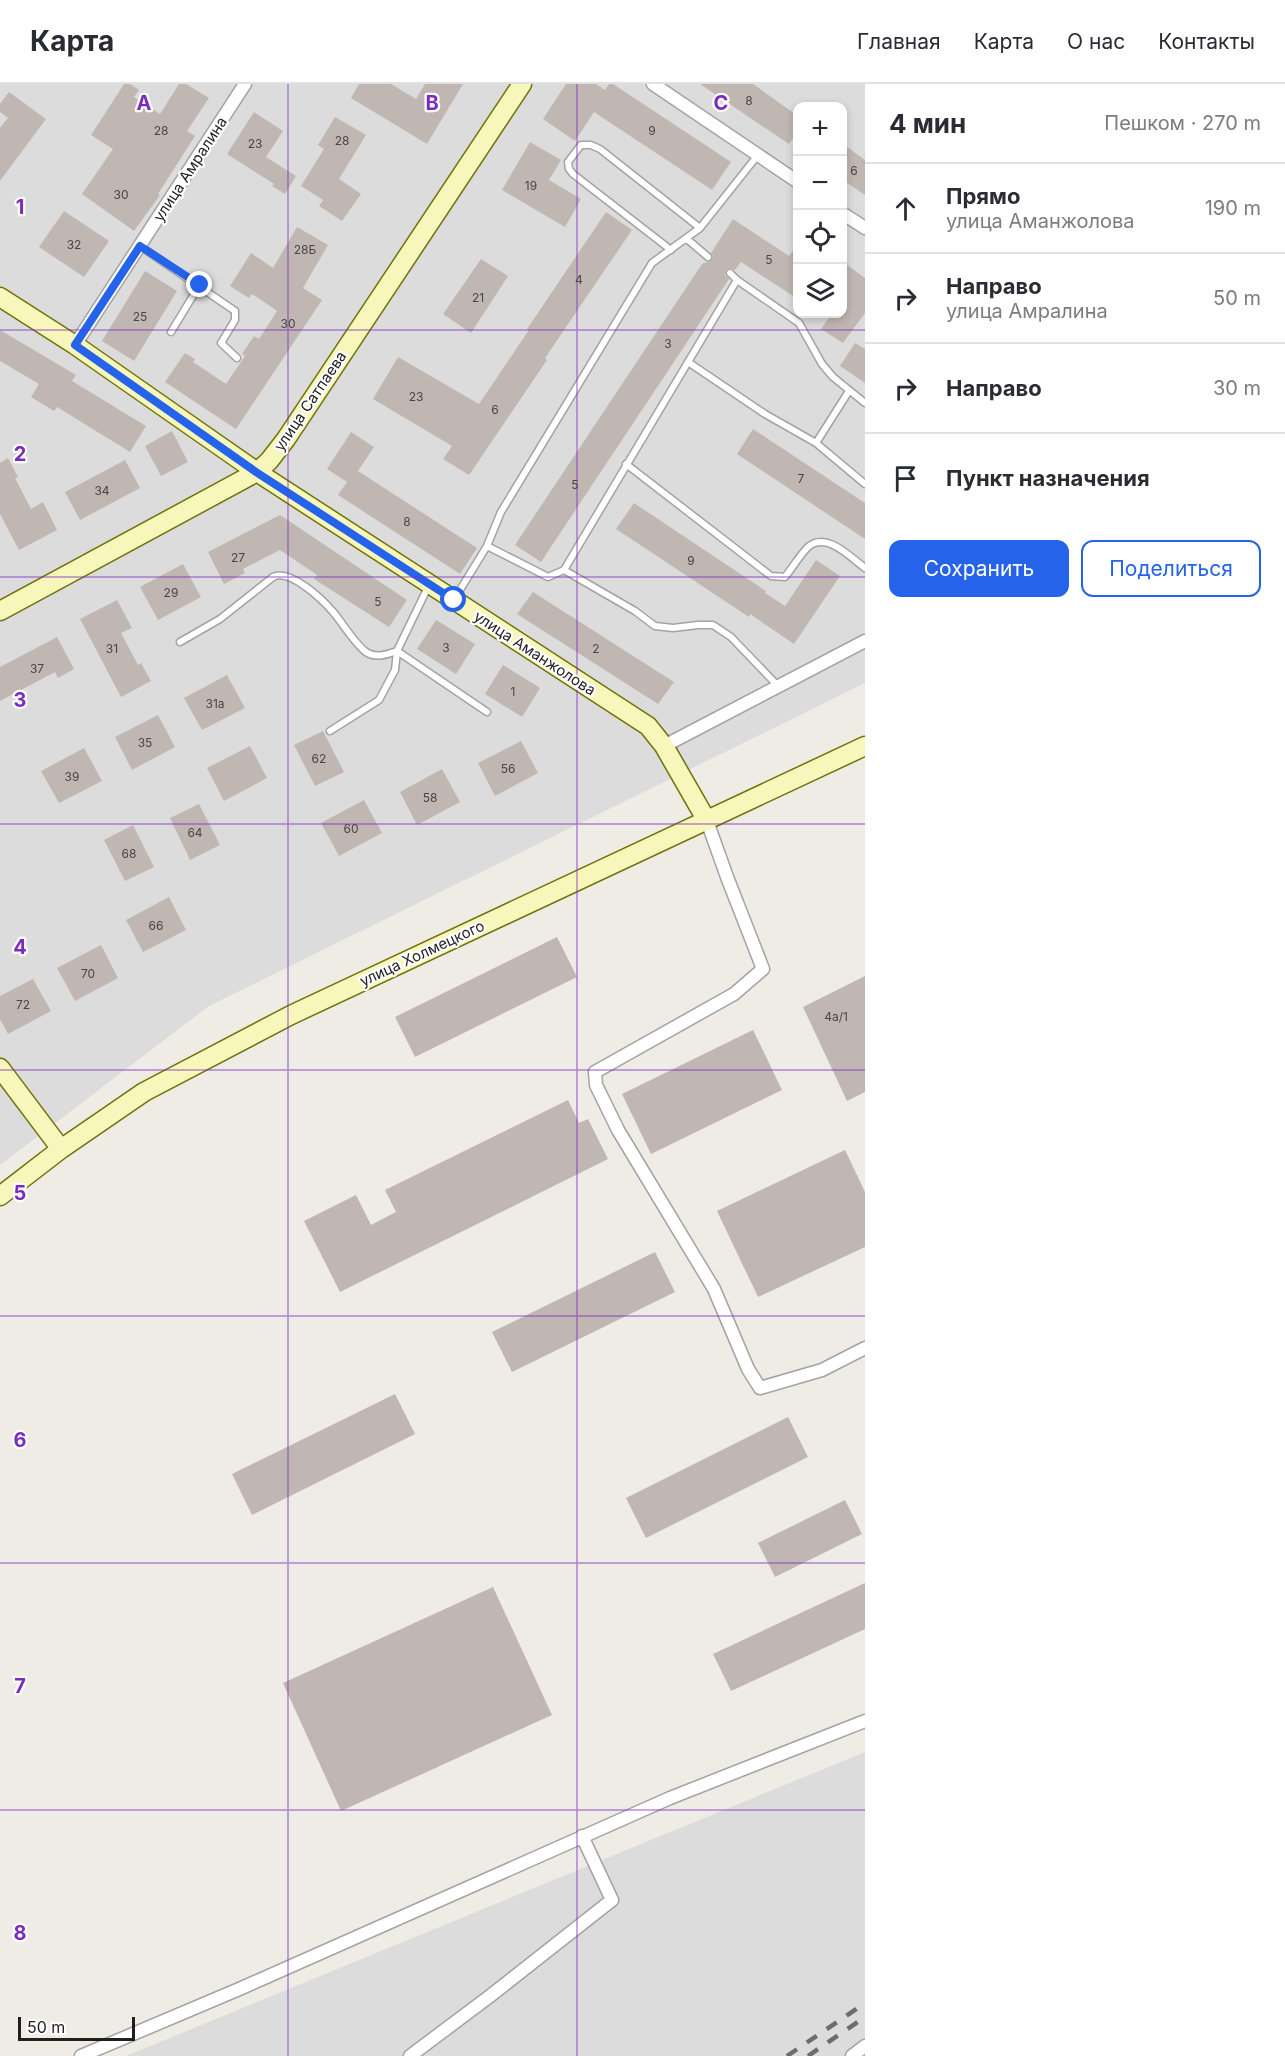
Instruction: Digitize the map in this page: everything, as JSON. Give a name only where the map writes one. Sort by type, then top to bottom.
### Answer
[{"type":"street","name":"улица Амралина","points":[[75,345],[245,84]]},
{"type":"street","name":"улица Сатпаева","points":[[0,611],[256,472],[269,461],[286,439],[522,84]]},
{"type":"street","points":[[653,84],[793,179]]},
{"type":"street","points":[[847,216],[865,228]]},
{"type":"street","name":"улица Аманжолова","points":[[0,297],[75,345],[256,472],[648,726],[664,746],[707,821]]},
{"type":"street","points":[[664,746],[865,641]]},
{"type":"street","name":"улица Холмецкого","points":[[0,1196],[61,1149],[144,1092],[291,1015],[865,746]]},
{"type":"street","points":[[707,821],[763,969],[734,994],[595,1072],[596,1085],[618,1130],[714,1289],[748,1369],[760,1388],[822,1370],[865,1348]]},
{"type":"street","points":[[0,1068],[61,1149]]},
{"type":"street","points":[[81,2056],[237,1990],[670,1798],[865,1721]]},
{"type":"street","points":[[410,2056],[612,1900],[582,1836]]},
{"type":"street","points":[[852,2056],[865,2046]]},
{"type":"lane","points":[[671,250],[569,169],[568,162],[581,145],[591,145],[600,149],[700,228]]},
{"type":"lane","points":[[454,600],[487,546],[501,512],[652,263],[700,228],[758,155]]},
{"type":"lane","points":[[687,239],[708,257]]},
{"type":"lane","points":[[140,246],[235,311],[236,320],[221,343],[237,358]]},
{"type":"lane","points":[[730,273],[799,323],[822,364],[849,391],[865,403]]},
{"type":"lane","points":[[487,546],[548,577],[564,570],[737,280]]},
{"type":"lane","points":[[171,332],[200,285]]},
{"type":"lane","points":[[688,362],[765,414],[816,443],[865,484]]},
{"type":"lane","points":[[816,443],[849,391]]},
{"type":"lane","points":[[626,464],[771,576],[785,577],[808,548],[815,543],[827,542],[835,545],[865,568]]},
{"type":"lane","points":[[564,570],[635,611],[655,626],[672,628],[712,625],[731,637],[778,686]]},
{"type":"lane","points":[[180,642],[220,619],[273,578],[282,575],[302,583],[332,610],[366,652],[380,656],[397,651]]},
{"type":"lane","points":[[330,731],[379,700],[395,670],[397,651],[429,584]]},
{"type":"lane","points":[[397,651],[487,712]]},
{"type":"shaded area","points":[[0,84],[865,84],[865,683],[209,1006],[0,1165]]},
{"type":"shaded area","points":[[865,1752],[865,2056],[126,2056]]},
{"type":"building","points":[[124,84],[130,84],[139,90],[134,97],[160,114],[179,84],[186,84],[209,98],[187,131],[195,136],[158,194],[160,195],[134,231],[82,194],[113,149],[91,135]]},
{"type":"building","points":[[359,84],[391,84],[416,99],[425,84],[463,84],[427,144],[351,98]]},
{"type":"building","points":[[566,84],[596,84],[605,90],[609,84],[613,84],[731,162],[712,190],[594,112],[575,141],[543,119]]},
{"type":"building","points":[[700,84],[753,84],[793,112],[793,138],[789,144]]},
{"type":"building","points":[[9,92],[46,119],[0,181],[0,128],[8,118],[0,112],[0,104]]},
{"type":"building","points":[[254,112],[283,131],[266,157],[296,176],[285,194],[272,186],[274,184],[227,154]]},
{"type":"building","points":[[335,117],[366,135],[339,179],[361,194],[342,221],[319,206],[323,200],[301,186],[324,149],[318,145]]},
{"type":"building","points":[[530,142],[561,160],[549,180],[581,199],[565,227],[502,190]]},
{"type":"building","points":[[847,147],[865,160],[865,195],[847,183]]},
{"type":"building","points":[[64,211],[109,241],[84,277],[39,247]]},
{"type":"building","points":[[606,212],[632,230],[469,475],[443,459],[452,446],[373,399],[398,357],[479,404]]},
{"type":"building","points":[[733,219],[789,256],[793,251],[793,296],[741,262],[735,270],[731,268],[726,270],[725,275],[729,279],[541,562],[515,545],[702,264],[712,260],[711,253]]},
{"type":"building","points":[[297,227],[328,245],[303,288],[322,300],[236,429],[165,382],[185,353],[195,359],[193,362],[226,384],[245,356],[242,354],[254,336],[259,339],[277,311],[252,294],[249,298],[230,286],[251,253],[273,268]]},
{"type":"building","points":[[481,259],[508,276],[471,333],[443,314]]},
{"type":"building","points":[[847,265],[865,278],[865,313],[843,343],[821,329],[829,318],[847,318]]},
{"type":"building","points":[[145,271],[177,291],[134,361],[102,341]]},
{"type":"building","points":[[0,330],[76,375],[72,381],[146,426],[130,452],[57,407],[54,411],[31,397],[39,384],[0,361]]},
{"type":"building","points":[[855,343],[865,349],[865,383],[840,366]]},
{"type":"building","points":[[753,429],[865,503],[865,539],[737,454]]},
{"type":"building","points":[[172,431],[188,462],[161,476],[145,446]]},
{"type":"building","points":[[351,432],[374,447],[358,471],[477,548],[460,574],[338,495],[347,482],[327,469]]},
{"type":"building","points":[[8,458],[18,477],[15,478],[31,509],[43,502],[57,530],[19,550],[0,514],[0,463]]},
{"type":"building","points":[[125,460],[140,488],[80,520],[65,492]]},
{"type":"building","points":[[634,503],[785,606],[816,560],[840,576],[794,644],[616,529]]},
{"type":"building","points":[[280,515],[407,600],[389,627],[314,579],[317,575],[280,550],[243,569],[245,573],[224,584],[208,552]]},
{"type":"building","points":[[183,564],[201,597],[158,620],[140,587]]},
{"type":"building","points":[[533,592],[674,682],[658,704],[517,614]]},
{"type":"building","points":[[117,600],[132,628],[121,633],[138,665],[141,663],[151,681],[121,697],[80,619]]},
{"type":"building","points":[[436,620],[475,644],[456,674],[417,649]]},
{"type":"building","points":[[57,637],[74,669],[58,678],[55,672],[0,701],[0,667]]},
{"type":"building","points":[[503,665],[540,688],[522,717],[485,694]]},
{"type":"building","points":[[227,675],[245,708],[202,730],[184,698]]},
{"type":"building","points":[[158,715],[175,747],[132,770],[115,737]]},
{"type":"building","points":[[323,731],[344,772],[315,786],[294,745]]},
{"type":"building","points":[[521,741],[538,773],[495,796],[478,763]]},
{"type":"building","points":[[250,746],[267,778],[224,801],[207,768]]},
{"type":"building","points":[[84,748],[102,781],[59,803],[41,771]]},
{"type":"building","points":[[442,769],[460,802],[417,825],[400,792]]},
{"type":"building","points":[[364,800],[382,833],[339,856],[321,823]]},
{"type":"building","points":[[199,804],[220,845],[190,860],[170,818]]},
{"type":"building","points":[[133,825],[154,867],[125,881],[104,840]]},
{"type":"building","points":[[169,897],[186,930],[143,952],[126,920]]},
{"type":"building","points":[[557,937],[577,977],[415,1057],[395,1017]]},
{"type":"building","points":[[101,945],[118,978],[75,1001],[57,968]]},
{"type":"building","points":[[865,976],[865,1092],[847,1101],[803,1007]]},
{"type":"building","points":[[33,979],[51,1011],[8,1034],[0,1019],[0,996]]},
{"type":"building","points":[[753,1030],[782,1090],[651,1154],[622,1094]]},
{"type":"building","points":[[568,1100],[579,1123],[588,1119],[608,1159],[340,1292],[304,1221],[356,1195],[371,1225],[396,1212],[385,1190]]},
{"type":"building","points":[[845,1150],[865,1192],[865,1247],[758,1297],[717,1211]]},
{"type":"building","points":[[655,1252],[675,1292],[512,1372],[492,1332]]},
{"type":"building","points":[[395,1394],[415,1434],[252,1515],[232,1474]]},
{"type":"building","points":[[788,1417],[808,1457],[646,1538],[626,1498]]},
{"type":"building","points":[[845,1500],[862,1534],[775,1577],[758,1543]]},
{"type":"building","points":[[865,1583],[865,1629],[731,1691],[713,1654]]},
{"type":"building","points":[[493,1587],[552,1715],[341,1811],[283,1683]]},
{"type":"railway","points":[[787,2056],[865,2003]]},
{"type":"railway","points":[[808,2056],[865,2017]]},
{"type":"route","points":[[200,285],[140,246],[75,345],[256,472],[454,600]]}]
